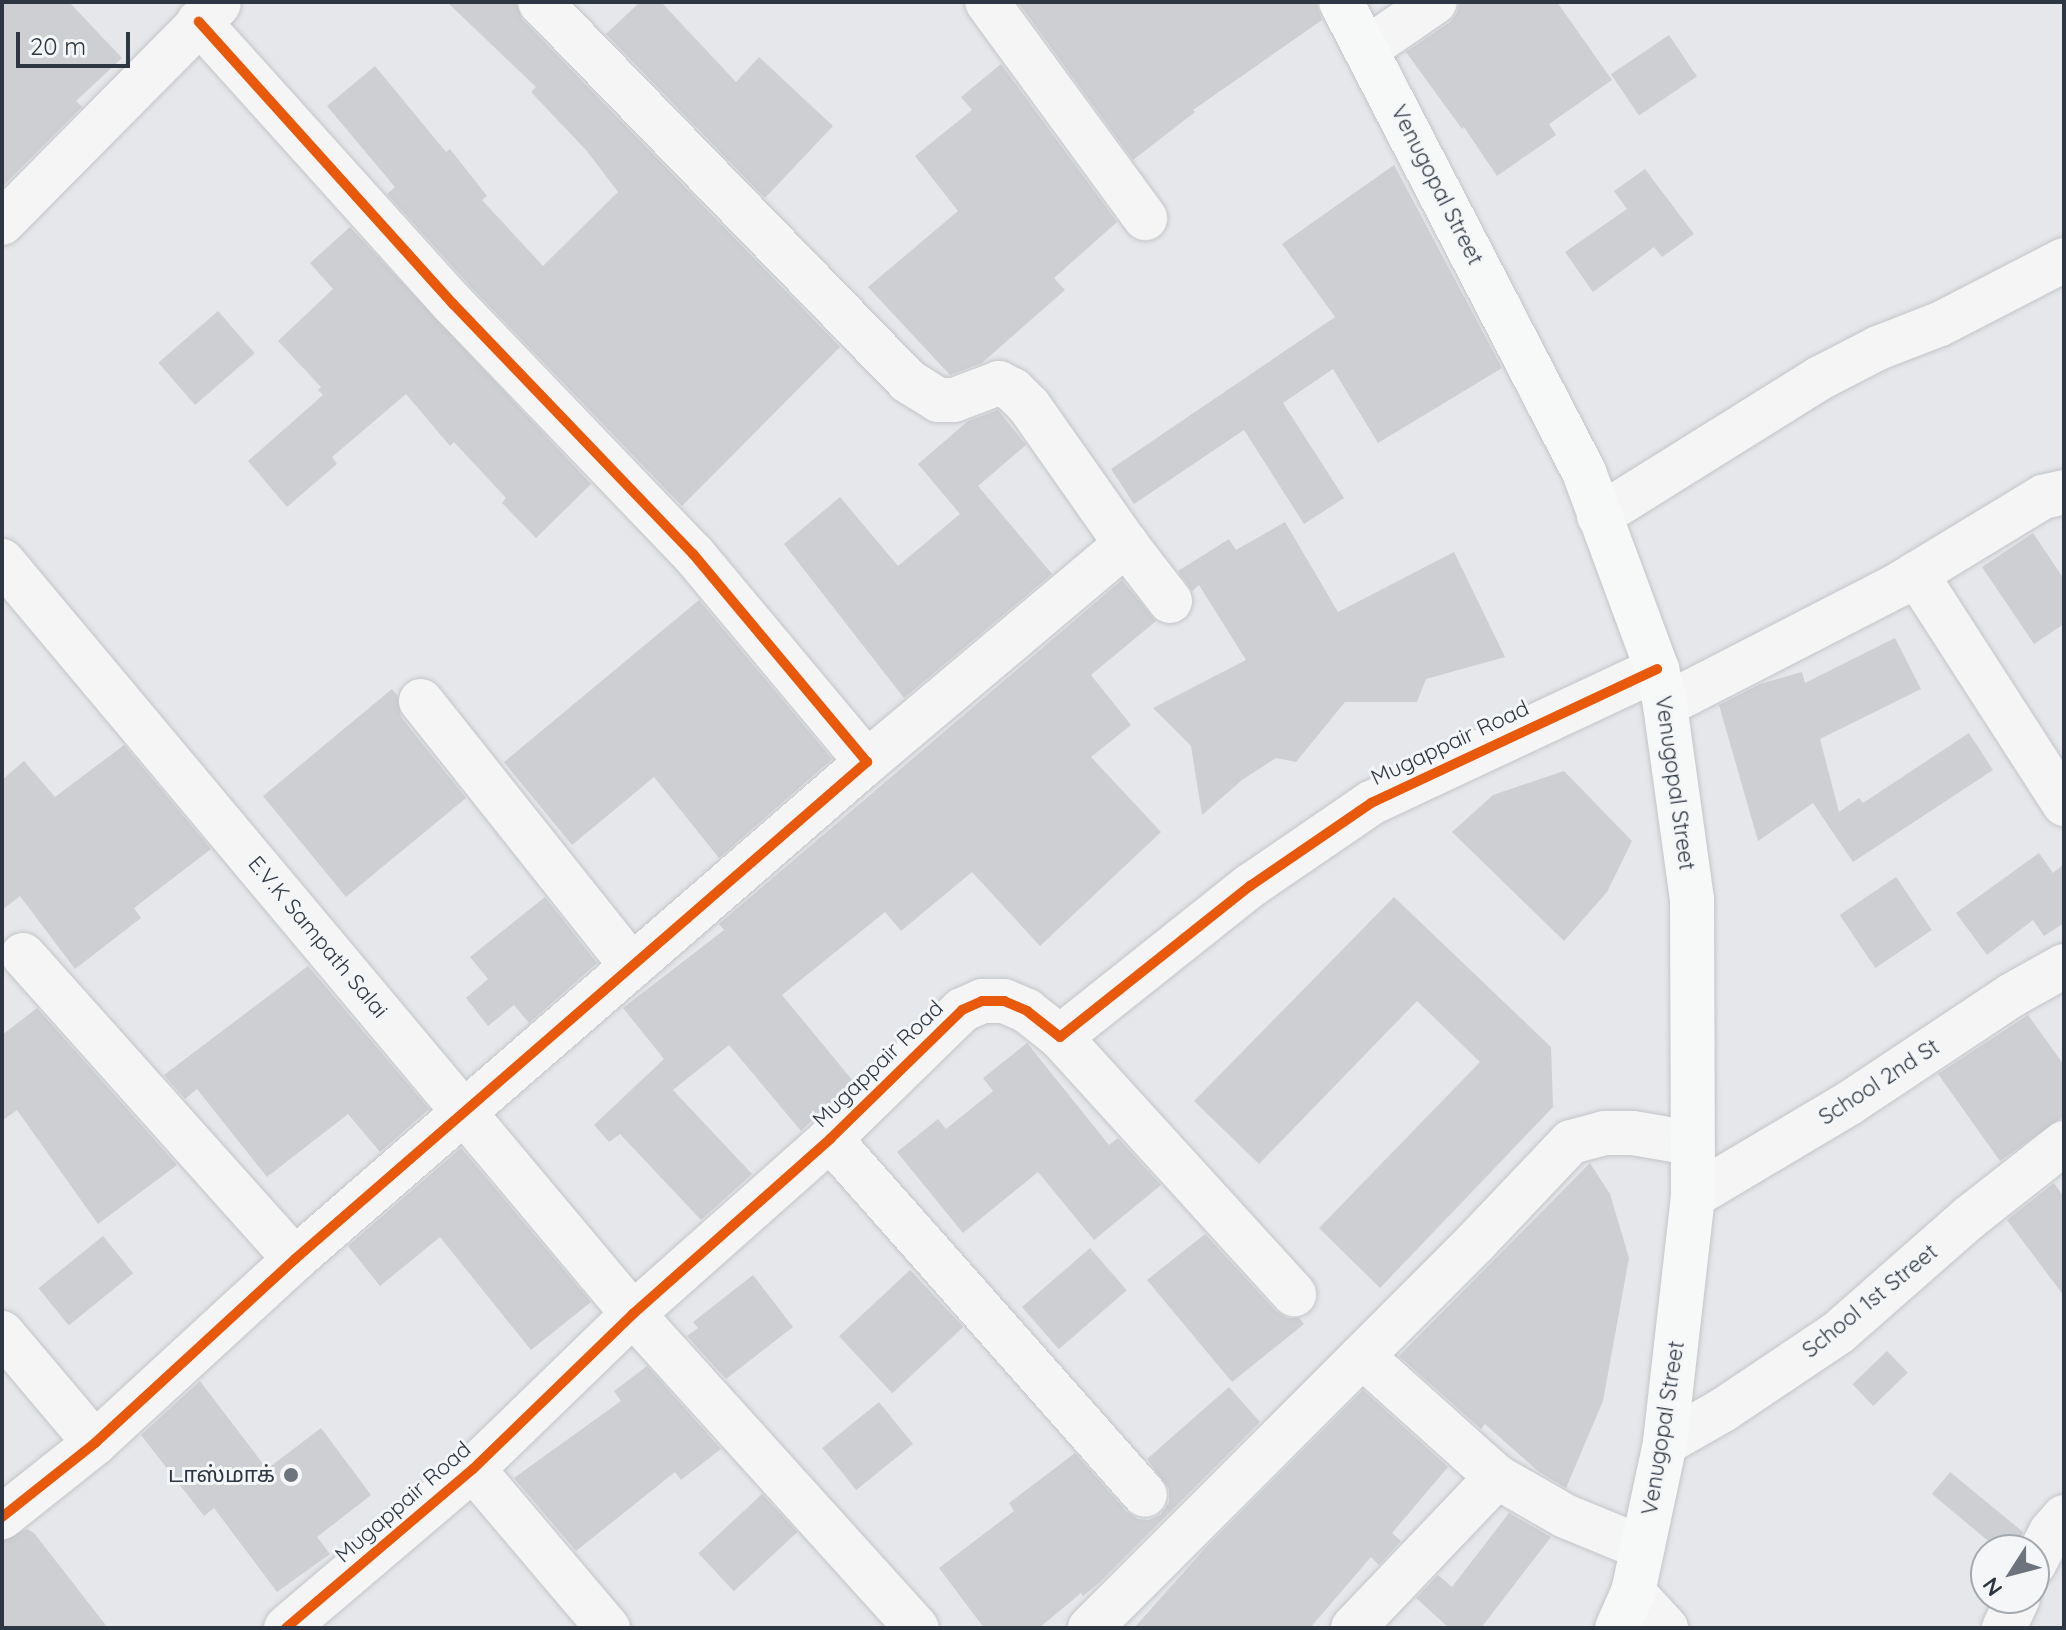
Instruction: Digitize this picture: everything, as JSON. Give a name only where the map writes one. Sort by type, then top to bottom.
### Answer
[{"type":"main road","name":"Venugopal Street","points":[[1341,2],[1368,48],[1584,472],[1661,687],[1692,900],[1693,1196],[1665,1443],[1643,1548],[1625,1610]]},
{"type":"street","points":[[540,2],[908,381],[938,400],[954,400],[999,383],[1013,390],[1029,406],[1170,601]]},
{"type":"street","points":[[987,2],[1145,218]]},
{"type":"street","points":[[1368,48],[1435,2]]},
{"type":"street","points":[[2,223],[210,12],[453,304],[693,554],[867,762]]},
{"type":"street","points":[[1599,516],[1820,378],[1878,348],[1940,324],[2064,260]]},
{"type":"street","name":"Mugappair Road","points":[[286,1628],[473,1469],[633,1314],[830,1139],[962,1010],[982,1001],[1004,1001],[1027,1011],[1060,1037],[1250,886],[1371,803],[1661,687],[1916,574],[2043,497],[2064,492]]},
{"type":"street","points":[[2,1517],[95,1443],[295,1259],[630,964],[1126,544]]},
{"type":"street","name":"E.V.K Sampath Salai","points":[[2,561],[633,1314],[917,1628]]},
{"type":"street","points":[[1916,574],[2064,804]]},
{"type":"street","points":[[421,701],[630,964]]},
{"type":"street","points":[[23,955],[295,1259]]},
{"type":"street","name":"School 2nd St","points":[[1693,1196],[1848,1104],[2012,995],[2064,966]]},
{"type":"street","points":[[1060,1037],[1294,1294]]},
{"type":"street","points":[[1090,1628],[1571,1142],[1604,1133],[1633,1133],[1691,1143]]},
{"type":"street","points":[[830,1139],[1145,1495]]},
{"type":"street","name":"School 1st Street","points":[[1665,1443],[1723,1410],[1839,1332],[1970,1217],[2064,1143]]},
{"type":"street","points":[[2,1333],[95,1443]]},
{"type":"street","points":[[1362,1356],[1497,1477],[1565,1516],[1643,1548]]},
{"type":"street","points":[[473,1469],[608,1628]]},
{"type":"street","points":[[1353,1628],[1497,1477]]},
{"type":"street","points":[[2050,1539],[2064,1517]]},
{"type":"street","points":[[1625,1610],[1666,1628]]},
{"type":"building","points":[[2,2],[69,2],[122,58],[76,101],[82,107],[2,187]]},
{"type":"building","points":[[447,2],[516,2],[522,19],[840,347],[682,506],[471,287],[387,194],[395,187],[327,106],[375,66],[446,152],[450,149],[487,196],[482,200],[543,266],[618,192],[586,150],[531,92],[536,87]]},
{"type":"building","points":[[640,2],[661,2],[736,82],[759,57],[833,126],[765,198],[606,34]]},
{"type":"building","points":[[1018,2],[1316,2],[1322,20],[1193,110],[1195,112],[1133,160]]},
{"type":"building","points":[[1460,2],[1557,2],[1612,80],[1549,124],[1556,135],[1497,176],[1406,52],[1450,22]]},
{"type":"building","points":[[1669,35],[1697,76],[1639,116],[1611,74]]},
{"type":"building","points":[[1001,64],[1117,222],[1054,278],[1065,290],[982,363],[950,375],[868,287],[958,211],[915,156],[972,110],[961,97]]},
{"type":"building","points":[[1394,165],[1502,368],[1378,443],[1333,369],[1283,403],[1344,498],[1304,524],[1244,430],[1134,504],[1111,469],[1335,317],[1282,244]]},
{"type":"building","points":[[1645,169],[1694,234],[1662,257],[1654,247],[1593,292],[1565,252],[1627,209],[1614,191]]},
{"type":"building","points":[[350,227],[591,484],[536,538],[502,503],[506,498],[454,442],[450,446],[406,394],[332,457],[337,464],[287,507],[248,461],[323,395],[318,390],[321,387],[278,341],[333,289],[310,263]]},
{"type":"building","points":[[218,311],[255,353],[195,405],[158,363]]},
{"type":"building","points":[[998,410],[1026,445],[978,486],[1052,574],[904,698],[784,544],[840,497],[898,566],[960,514],[918,464],[968,421]]},
{"type":"building","points":[[1285,522],[1338,612],[1454,552],[1505,657],[1426,679],[1417,702],[1345,702],[1296,762],[1276,758],[1242,780],[1202,815],[1191,746],[1153,708],[1246,660],[1199,585],[1192,591],[1178,571],[1229,539],[1236,550]]},
{"type":"building","points":[[2033,533],[2064,579],[2064,624],[2034,644],[1982,567]]},
{"type":"building","points":[[1122,580],[1156,621],[1091,675],[1131,725],[1091,757],[1161,832],[1040,946],[972,872],[901,931],[885,912],[782,995],[853,1081],[801,1131],[729,1045],[673,1090],[752,1174],[701,1220],[620,1134],[609,1142],[594,1125],[664,1059],[623,1008],[724,930],[719,924]]},
{"type":"building","points":[[699,600],[832,759],[719,858],[654,777],[572,845],[504,762]]},
{"type":"building","points":[[1895,638],[1921,689],[1820,739],[1839,812],[1859,798],[1863,803],[1969,733],[1993,770],[1853,862],[1813,803],[1758,841],[1719,705],[1760,684],[1802,672],[1805,683]]},
{"type":"building","points":[[392,689],[397,695],[401,717],[466,798],[346,897],[263,796]]},
{"type":"building","points":[[124,745],[211,849],[134,908],[141,918],[75,969],[20,896],[2,910],[2,780],[24,761],[55,797]]},
{"type":"building","points":[[1564,771],[1632,841],[1607,892],[1564,941],[1452,832],[1493,795]]},
{"type":"building","points":[[2039,853],[2053,873],[2064,864],[2064,923],[2044,936],[2033,920],[1987,955],[1956,913]]},
{"type":"building","points":[[1896,877],[1932,930],[1875,968],[1840,915]]},
{"type":"building","points":[[545,897],[597,963],[529,1023],[514,1005],[488,1026],[466,998],[488,979],[470,957]]},
{"type":"building","points":[[1394,897],[1551,1047],[1553,1107],[1380,1288],[1319,1228],[1480,1062],[1417,1001],[1259,1164],[1194,1101]]},
{"type":"building","points":[[308,966],[429,1109],[380,1152],[348,1114],[267,1177],[197,1089],[185,1099],[164,1075]]},
{"type":"building","points":[[37,1008],[177,1165],[98,1224],[17,1110],[2,1121],[2,1035]]},
{"type":"building","points":[[2028,1015],[2064,1065],[2064,1116],[2000,1161],[1938,1074]]},
{"type":"building","points":[[1027,1043],[1109,1145],[1118,1138],[1161,1185],[1094,1240],[1038,1172],[963,1233],[897,1152],[938,1119],[946,1129],[993,1091],[983,1078]]},
{"type":"building","points":[[461,1148],[591,1302],[531,1350],[440,1237],[380,1286],[348,1246]]},
{"type":"building","points":[[1590,1163],[1610,1194],[1629,1258],[1603,1401],[1566,1488],[1539,1472],[1485,1424],[1481,1429],[1399,1356]]},
{"type":"building","points":[[2054,1183],[2064,1197],[2064,1296],[2007,1220]]},
{"type":"building","points":[[1205,1234],[1276,1311],[1287,1318],[1299,1318],[1304,1324],[1232,1382],[1147,1280]]},
{"type":"building","points":[[103,1236],[133,1273],[69,1326],[38,1288]]},
{"type":"building","points":[[1090,1248],[1127,1290],[1059,1349],[1022,1307]]},
{"type":"building","points":[[910,1270],[963,1327],[892,1393],[839,1336]]},
{"type":"building","points":[[753,1275],[793,1327],[726,1379],[687,1336],[698,1328],[693,1322]]},
{"type":"building","points":[[1887,1351],[1908,1373],[1873,1406],[1852,1384]]},
{"type":"building","points":[[647,1366],[721,1449],[681,1480],[675,1472],[576,1551],[514,1478],[621,1401],[614,1391]]},
{"type":"building","points":[[200,1381],[267,1469],[321,1428],[371,1495],[317,1537],[330,1554],[277,1592],[214,1508],[204,1516],[141,1435]]},
{"type":"building","points":[[1229,1387],[1260,1422],[1100,1582],[1083,1596],[1081,1593],[1039,1628],[984,1628],[939,1568],[1014,1511],[1009,1503],[1075,1453],[1127,1512],[1138,1519],[1149,1520],[1161,1514],[1169,1502],[1169,1489],[1147,1459]]},
{"type":"building","points":[[1363,1390],[1448,1467],[1392,1533],[1401,1541],[1379,1565],[1371,1557],[1310,1628],[1134,1628],[1208,1545]]},
{"type":"building","points":[[879,1402],[913,1444],[856,1490],[822,1448]]},
{"type":"building","points":[[1950,1472],[2023,1532],[1980,1534],[1932,1494]]},
{"type":"building","points":[[762,1494],[797,1532],[734,1591],[698,1553]]},
{"type":"building","points":[[1509,1513],[1551,1537],[1481,1628],[1449,1628],[1416,1598],[1438,1575],[1452,1587]]},
{"type":"building","points":[[27,1529],[34,1533],[108,1628],[2,1628],[2,1541]]},
{"type":"cycle path","points":[[2,1517],[95,1443],[295,1259],[867,762],[693,554],[453,304],[199,22]]},
{"type":"cycle path","points":[[286,1628],[473,1469],[633,1314],[830,1139],[962,1010],[982,1001],[1004,1001],[1027,1011],[1060,1037],[1250,886],[1371,803],[1657,669]]},
{"type":"place","name":"டாஸ்மாக்","points":[[291,1475]]}]
